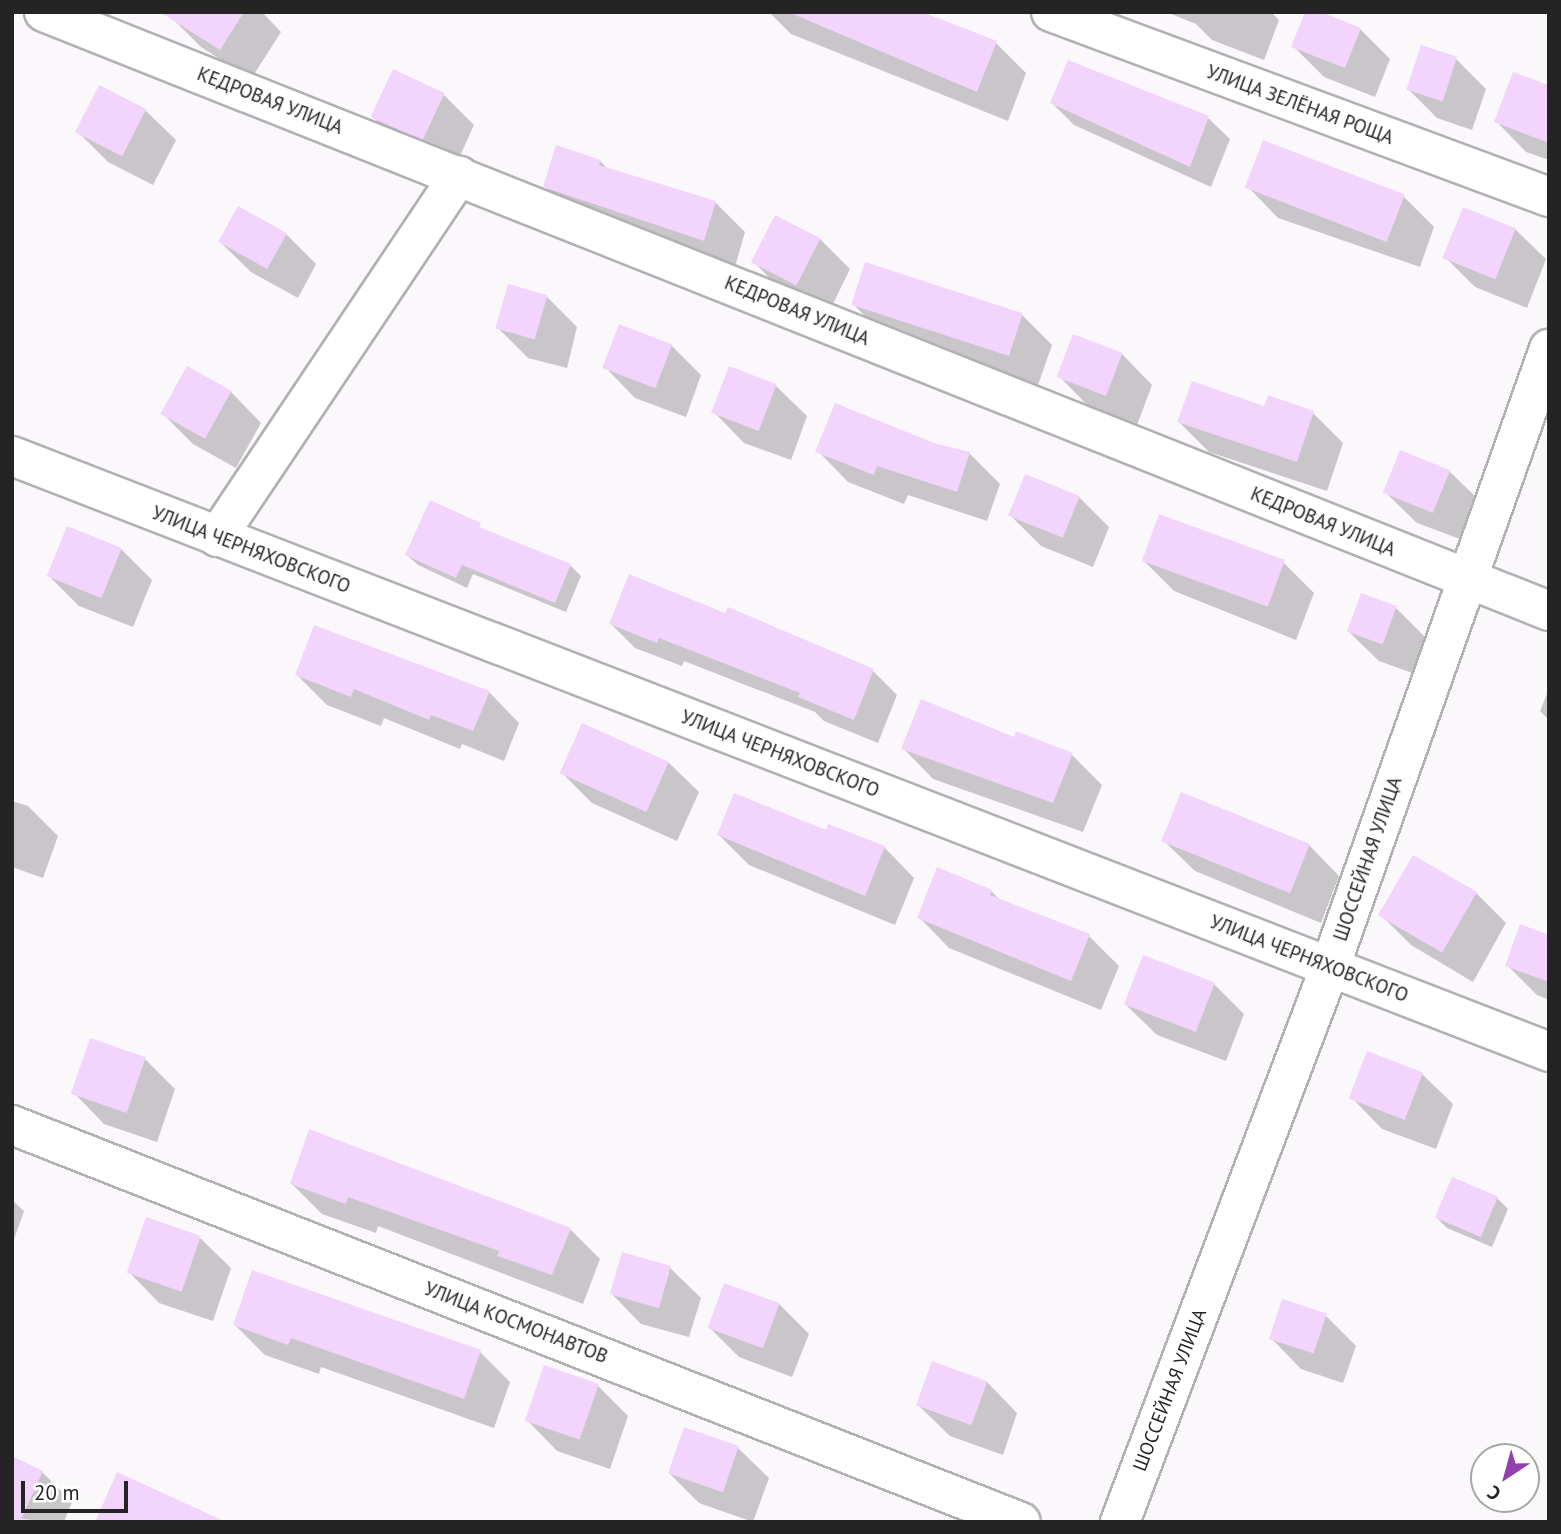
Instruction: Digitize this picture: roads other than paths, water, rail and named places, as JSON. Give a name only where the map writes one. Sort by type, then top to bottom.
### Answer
[{"type":"street","name":"КЕДРОВАЯ УЛИЦА","points":[[44,12],[1549,611]]},
{"type":"street","name":"УЛИЦА ЗЕЛЁНАЯ РОЩА","points":[[1051,12],[1549,197]]},
{"type":"street","points":[[217,537],[459,175]]},
{"type":"street","name":"ШОССЕЙНАЯ УЛИЦА","points":[[1120,1522],[1330,967],[1549,349]]},
{"type":"street","name":"УЛИЦА ЧЕРНЯХОВСКОГО","points":[[12,457],[1549,1052]]},
{"type":"street","name":"УЛИЦА КОСМОНАВТОВ","points":[[12,1125],[1021,1522]]}]
